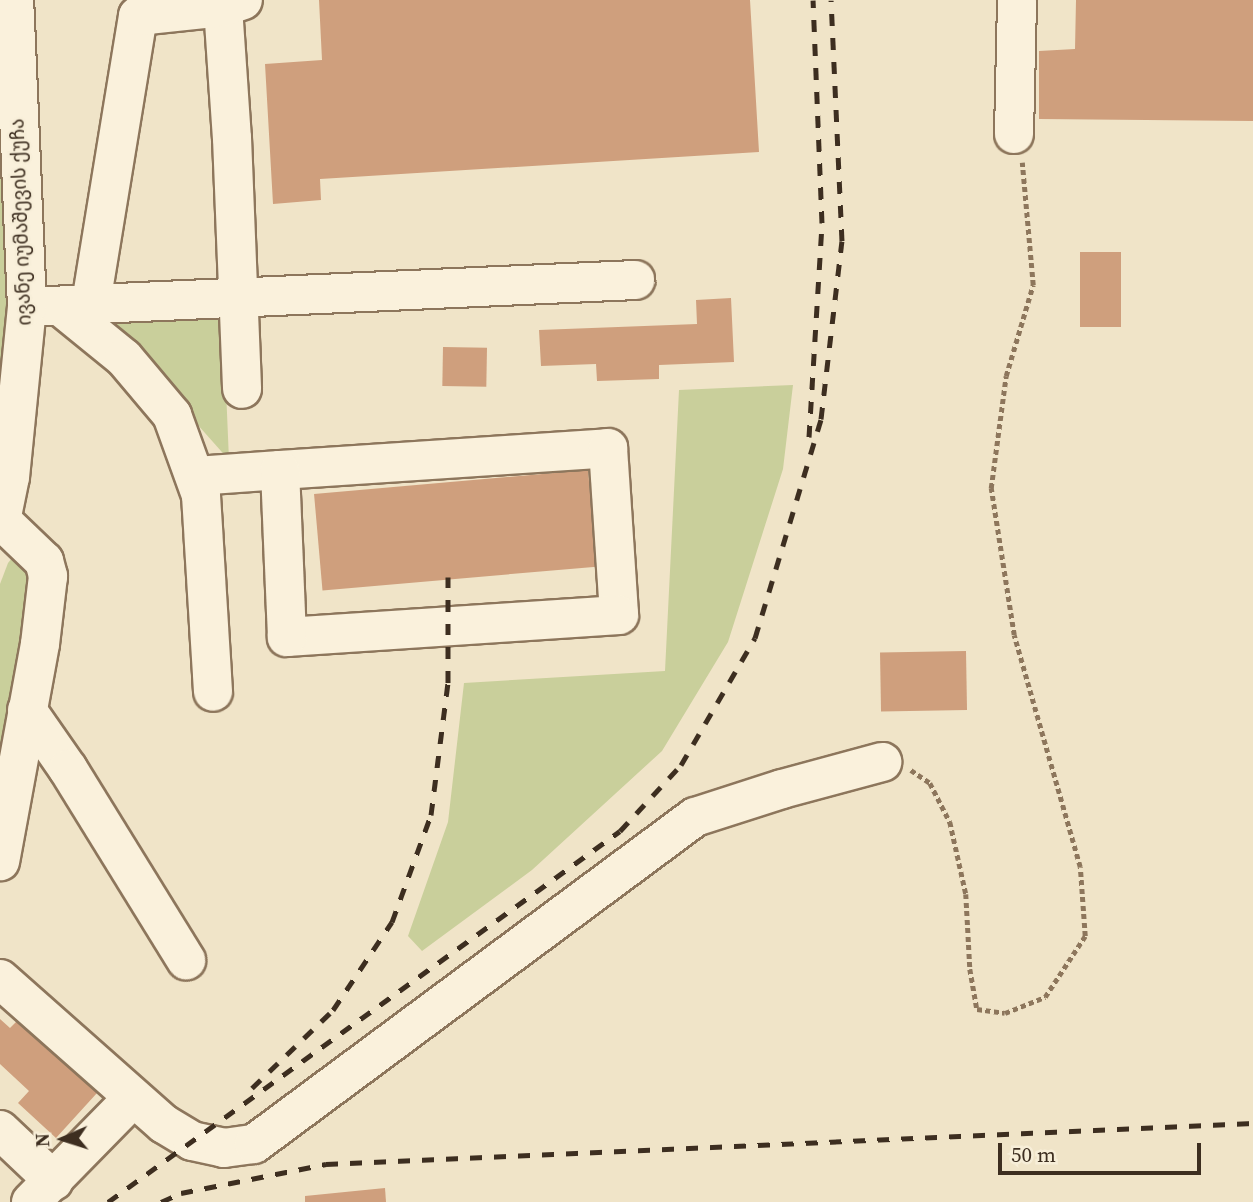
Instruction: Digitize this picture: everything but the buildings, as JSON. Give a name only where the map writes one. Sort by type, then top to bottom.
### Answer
[{"type":"street","name":"ივანე იუმაშევის ქუჩა","points":[[1,521],[10,477],[60,305],[8,76],[14,0]]},
{"type":"street","points":[[1014,134],[1017,0]]},
{"type":"street","points":[[60,305],[138,16],[233,4],[232,138],[242,389]]},
{"type":"street","points":[[60,305],[635,280]]},
{"type":"street","points":[[60,305],[124,358],[172,415],[201,495],[213,692]]},
{"type":"street","points":[[196,476],[279,470],[608,448],[619,615],[287,637],[279,470]]},
{"type":"street","points":[[0,861],[40,643],[48,576],[44,561],[1,521]]},
{"type":"street","points":[[27,710],[68,769],[186,960]]},
{"type":"street","points":[[0,979],[164,1124],[192,1141],[224,1148],[254,1144],[695,817],[782,789],[882,762]]},
{"type":"street","points":[[0,1130],[42,1191],[133,1098]]},
{"type":"path","points":[[882,762],[910,770],[930,783],[950,822],[966,894],[970,969],[977,1009],[1005,1013],[1045,998],[1085,936],[1080,867],[1014,635],[991,488],[1006,376],[1032,285],[1025,172],[1014,134]]},
{"type":"green space","points":[[0,92],[10,324],[0,441]]},
{"type":"green space","points":[[99,315],[223,319],[229,460],[181,406]]},
{"type":"green space","points":[[793,385],[783,469],[728,642],[662,751],[532,870],[422,951],[408,936],[448,822],[464,683],[665,671],[679,390]]},
{"type":"green space","points":[[17,552],[30,556],[34,588],[0,782],[0,584],[8,563]]},
{"type":"railway","points":[[809,437],[822,223],[813,0]]},
{"type":"railway","points":[[108,1202],[620,831],[681,765],[755,638],[821,419],[842,241],[831,0]]},
{"type":"railway","points":[[252,1088],[333,1010],[392,922],[431,815],[448,683],[448,577]]},
{"type":"railway","points":[[161,1202],[181,1193],[326,1164],[1253,1123]]}]
